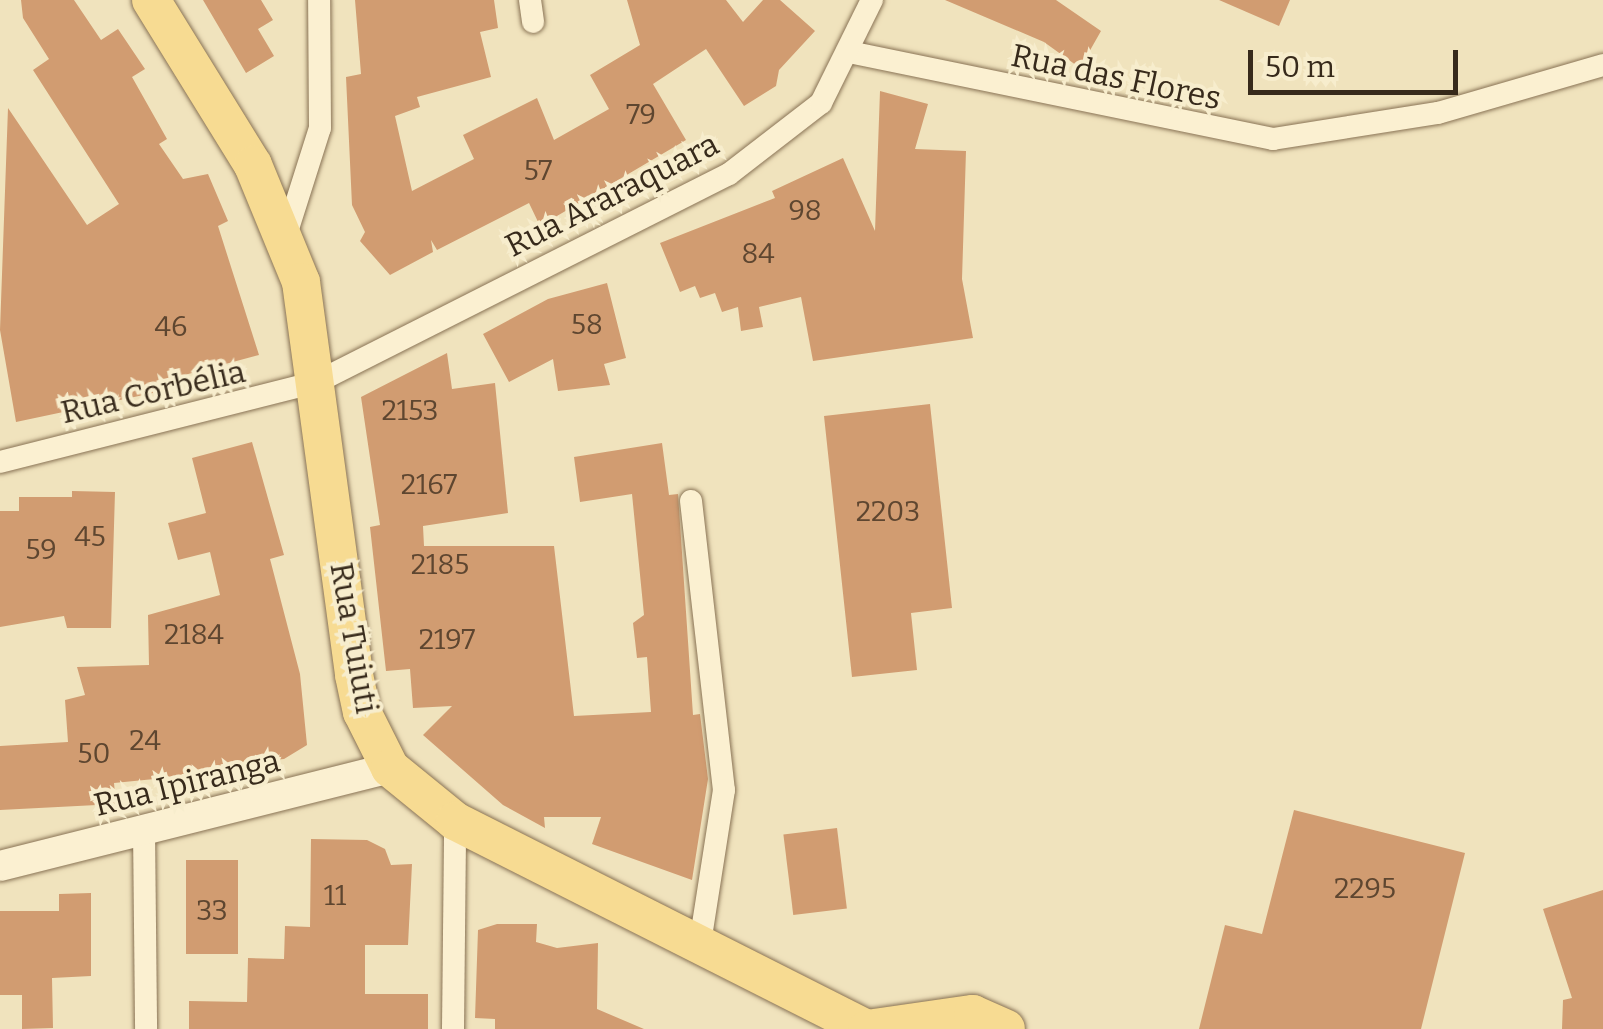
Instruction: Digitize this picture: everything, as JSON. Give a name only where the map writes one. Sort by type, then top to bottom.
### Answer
[{"type":"main road","name":"Rua Tuiuti","points":[[151,0],[254,165],[286,234],[319,381],[354,675],[362,712],[390,768],[455,821],[856,1026],[980,1024]]},
{"type":"street","points":[[286,234],[320,128],[319,0]]},
{"type":"street","name":"Rua Araraquara","points":[[319,381],[728,174],[805,121],[850,52],[872,0]]},
{"type":"street","name":"Rua das Flores","points":[[850,52],[1273,139],[1438,113],[1603,66]]},
{"type":"street","name":"Rua Corbélia","points":[[0,462],[319,381]]},
{"type":"street","points":[[691,500],[724,790],[700,943]]},
{"type":"street","name":"Rua Ipiranga","points":[[0,866],[390,768]]},
{"type":"street","points":[[453,1029],[455,821]]},
{"type":"street","points":[[144,830],[146,1029]]},
{"type":"building","points":[[21,0],[74,0],[101,40],[118,29],[145,69],[132,77],[167,139],[159,144],[183,179],[208,174],[228,221],[218,226],[259,355],[151,384],[153,393],[16,422],[0,330],[8,108],[87,225],[119,204],[33,70],[49,59],[23,18]]},
{"type":"building","points":[[203,0],[261,0],[273,20],[258,29],[274,56],[246,73]]},
{"type":"building","points":[[355,0],[494,0],[498,28],[480,32],[491,77],[417,97],[420,107],[395,116],[412,191],[474,159],[463,135],[537,98],[554,140],[609,109],[590,75],[640,45],[627,0],[726,0],[743,22],[763,0],[780,0],[815,31],[779,70],[776,86],[744,106],[706,49],[653,84],[686,140],[540,226],[529,203],[437,250],[431,240],[433,252],[390,275],[360,241],[365,232],[352,205],[346,77],[361,74]]},
{"type":"building","points":[[945,0],[1056,0],[1101,31],[1080,68],[1044,42]]},
{"type":"building","points":[[1219,0],[1290,0],[1279,26]]},
{"type":"building","points":[[880,91],[928,104],[915,149],[966,151],[962,279],[973,338],[813,361],[801,297],[759,307],[763,327],[741,331],[738,307],[722,312],[715,293],[700,298],[695,286],[680,292],[660,243],[775,198],[772,191],[843,158],[875,231]]},
{"type":"building","points":[[607,283],[626,358],[604,364],[610,385],[558,391],[553,359],[509,382],[483,334],[548,299]]},
{"type":"building","points":[[447,353],[452,389],[495,383],[508,513],[423,526],[424,546],[554,546],[574,716],[651,712],[647,657],[637,658],[633,623],[644,615],[632,494],[580,502],[574,457],[662,443],[669,495],[678,494],[693,715],[700,714],[708,779],[692,880],[592,844],[601,817],[544,817],[545,828],[503,805],[423,735],[452,706],[413,708],[410,669],[386,671],[370,527],[380,525],[361,397]]},
{"type":"building","points":[[930,404],[952,608],[911,613],[917,670],[852,677],[824,416]]},
{"type":"building","points":[[252,442],[284,555],[270,559],[300,674],[307,745],[284,759],[235,764],[235,771],[114,783],[116,804],[0,810],[0,746],[68,742],[65,700],[85,695],[77,667],[149,665],[148,615],[220,595],[210,552],[178,560],[168,523],[206,513],[192,458]]},
{"type":"building","points":[[72,491],[115,492],[111,628],[67,628],[64,616],[0,627],[0,511],[19,511],[19,497],[72,497]]},
{"type":"building","points":[[1294,810],[1465,853],[1421,1029],[1199,1029],[1225,925],[1262,934]]},
{"type":"building","points":[[837,828],[847,908],[793,915],[783,835]]},
{"type":"building","points":[[311,839],[367,840],[385,849],[391,865],[412,864],[408,945],[365,945],[365,994],[428,994],[428,1029],[189,1029],[189,1001],[247,1002],[248,958],[284,959],[285,926],[310,927]]},
{"type":"building","points":[[186,860],[238,860],[238,954],[186,954]]},
{"type":"building","points":[[1603,890],[1603,1029],[1562,1029],[1563,1000],[1572,998],[1543,909]]},
{"type":"building","points":[[91,893],[91,976],[52,978],[53,1028],[22,1029],[22,995],[0,995],[0,911],[59,911],[59,894]]},
{"type":"building","points":[[497,924],[537,924],[536,942],[557,948],[598,943],[597,1009],[644,1029],[495,1029],[495,1019],[475,1018],[478,930]]}]
